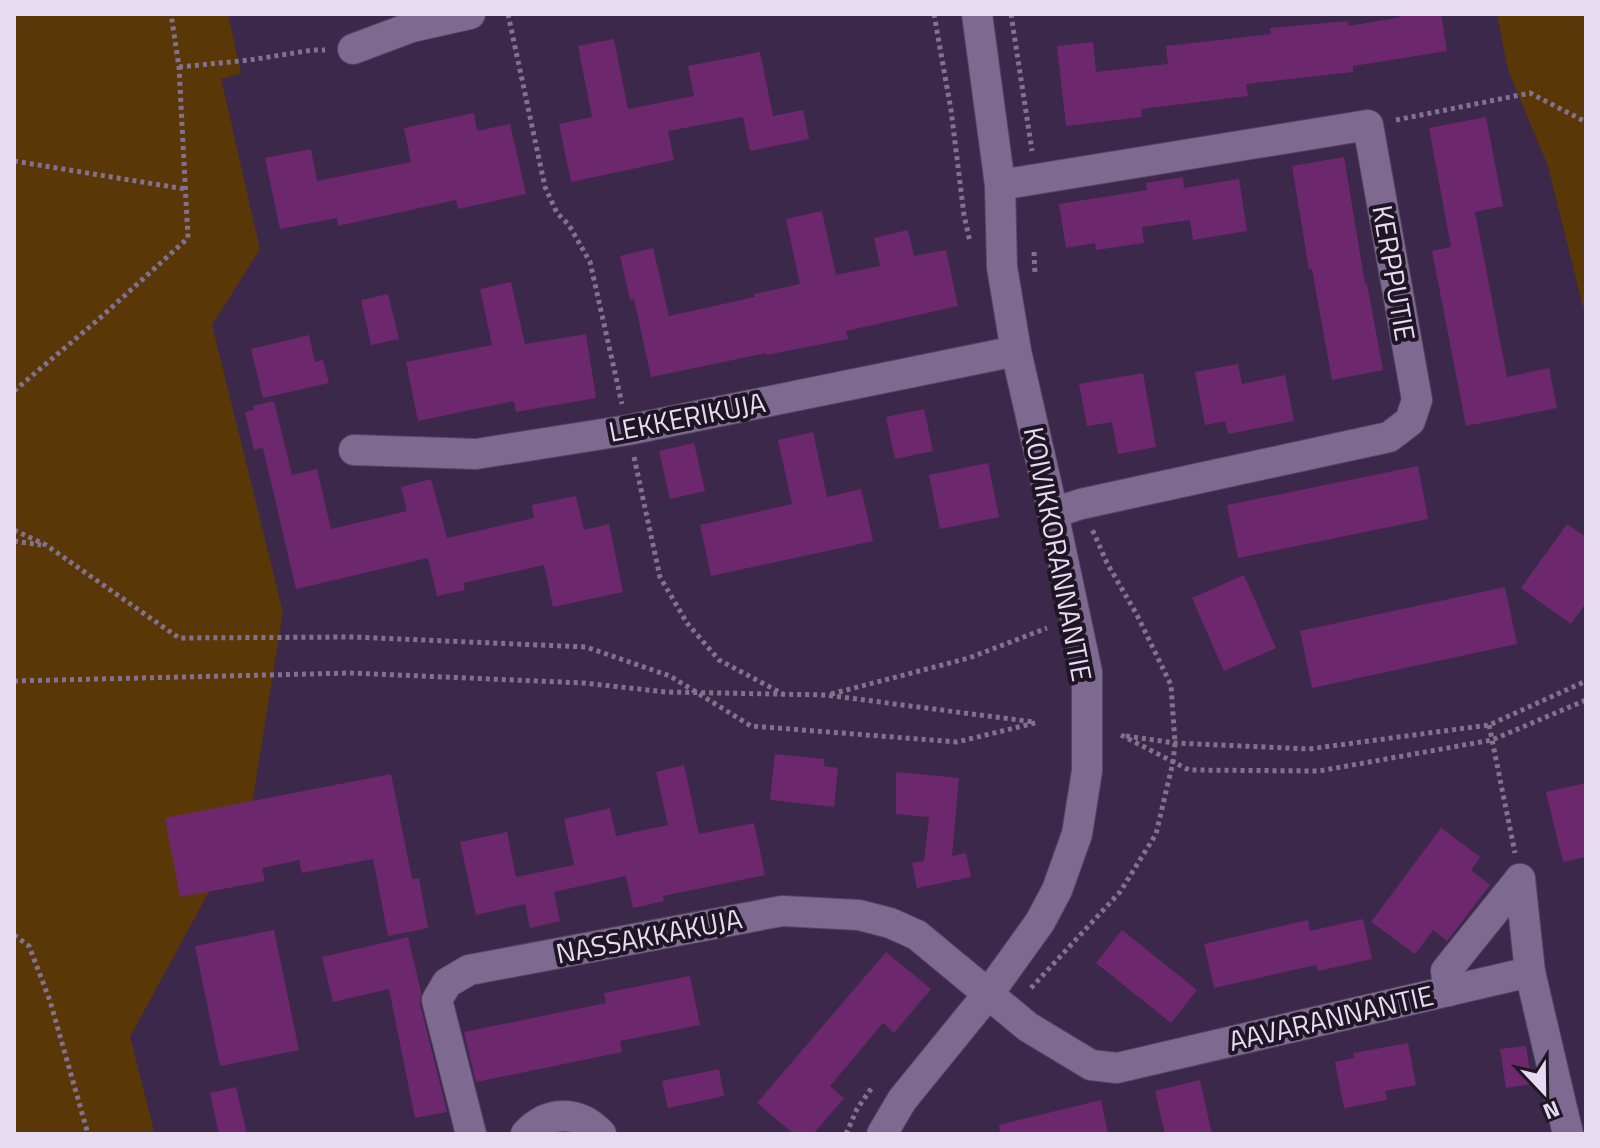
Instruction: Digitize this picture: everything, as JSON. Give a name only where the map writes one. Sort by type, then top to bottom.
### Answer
[{"type":"street","points":[[353,49],[412,27],[470,14]]},
{"type":"street","name":"KOIVIKKORANNANTIE","points":[[882,1134],[902,1100],[989,993],[1040,922],[1057,890],[1077,834],[1087,771],[1087,672],[1016,351],[1002,267],[1000,185],[977,14]]},
{"type":"street","points":[[1000,185],[1368,125]]},
{"type":"street","name":"KERPPUTIE","points":[[1053,513],[1081,504],[1389,437],[1410,421],[1417,400],[1368,125]]},
{"type":"street","name":"LEKKERIKUJA","points":[[354,450],[476,454],[628,430],[1016,351]]},
{"type":"street","points":[[1520,879],[1530,972],[1568,1134]]},
{"type":"street","points":[[1449,991],[1446,971],[1520,879]]},
{"type":"street","name":"NASSAKKAKUJA","points":[[471,1134],[437,1000],[447,983],[469,970],[782,911],[859,915],[890,923],[917,935],[989,993]]},
{"type":"street","name":"AAVARANNANTIE","points":[[989,993],[1028,1027],[1091,1065],[1117,1068],[1530,972]]},
{"type":"street","points":[[526,1134],[542,1121],[559,1115],[576,1117],[601,1134]]},
{"type":"path","points":[[14,391],[188,238],[179,67],[171,14]]},
{"type":"path","points":[[508,14],[545,187],[557,213],[569,225],[590,262],[660,577],[687,623],[719,660],[785,695]]},
{"type":"path","points":[[179,67],[313,50],[353,49]]},
{"type":"path","points":[[1368,125],[1530,93],[1586,122]]},
{"type":"path","points":[[14,161],[185,189]]},
{"type":"path","points":[[14,530],[46,545],[179,638],[353,637],[586,647],[670,676],[697,693],[751,726],[957,742],[1039,722],[826,695],[785,695],[697,693],[666,692],[584,683],[351,673],[14,681]]},
{"type":"path","points":[[14,541],[46,545]]},
{"type":"path","points":[[826,695],[969,658],[1047,628]]},
{"type":"path","points":[[1586,681],[1489,725],[1309,749],[1175,743],[1121,735],[1189,770],[1319,771],[1492,740],[1586,700]]},
{"type":"path","points":[[1489,725],[1520,879]]},
{"type":"path","points":[[14,935],[29,946],[50,1001],[88,1134]]},
{"type":"path","points":[[846,1134],[857,1109],[875,1084]]},
{"type":"shaded area","points":[[14,14],[228,14],[241,73],[221,79],[260,249],[212,325],[283,612],[250,816],[130,1037],[155,1134],[14,1134]]},
{"type":"shaded area","points":[[1497,14],[1586,14],[1586,319],[1548,166],[1508,70]]},
{"type":"building","points":[[1400,14],[1441,14],[1447,51],[1353,66],[1353,72],[1246,84],[1248,96],[1141,109],[1142,117],[1066,126],[1057,46],[1093,42],[1096,72],[1168,64],[1166,46],[1271,34],[1270,28],[1348,21],[1349,26],[1401,17]]},
{"type":"building","points":[[614,39],[628,109],[694,96],[688,66],[760,52],[773,116],[803,110],[809,139],[750,151],[743,117],[668,131],[674,160],[571,182],[559,124],[592,117],[578,46]]},
{"type":"building","points":[[474,113],[477,131],[510,124],[526,194],[458,209],[456,200],[338,226],[337,218],[280,229],[265,158],[311,149],[317,181],[411,162],[404,128]]},
{"type":"building","points":[[1486,117],[1503,206],[1475,212],[1507,377],[1549,368],[1557,408],[1466,426],[1432,251],[1451,247],[1429,128]]},
{"type":"building","points":[[1344,157],[1383,370],[1332,380],[1292,166]]},
{"type":"building","points":[[1183,177],[1184,188],[1239,179],[1247,231],[1193,240],[1190,220],[1142,227],[1144,243],[1096,250],[1095,243],[1066,248],[1059,204],[1147,190],[1146,183]]},
{"type":"building","points":[[822,211],[836,275],[880,266],[874,238],[908,230],[914,256],[946,250],[958,306],[846,331],[848,339],[651,377],[634,299],[630,300],[620,256],[653,248],[669,316],[755,297],[754,294],[800,284],[786,219]]},
{"type":"building","points":[[511,282],[525,344],[586,334],[596,398],[516,412],[514,401],[418,421],[406,362],[492,345],[480,289]]},
{"type":"building","points":[[388,294],[399,339],[371,345],[361,300]]},
{"type":"building","points":[[309,335],[315,362],[323,360],[329,383],[263,398],[251,349]]},
{"type":"building","points":[[1238,364],[1242,384],[1285,375],[1294,421],[1228,434],[1225,421],[1205,425],[1195,372]]},
{"type":"building","points":[[1143,373],[1156,447],[1118,454],[1112,422],[1087,426],[1079,384]]},
{"type":"building","points":[[274,401],[292,475],[317,469],[331,529],[407,511],[401,487],[431,479],[447,538],[534,518],[532,505],[576,496],[584,530],[609,524],[623,592],[553,607],[544,565],[463,583],[465,590],[437,596],[428,558],[296,589],[263,448],[254,450],[245,412],[254,410],[253,406]]},
{"type":"building","points":[[924,409],[933,451],[895,459],[886,417]]},
{"type":"building","points":[[813,432],[827,497],[861,489],[873,541],[711,576],[700,525],[792,504],[778,440]]},
{"type":"building","points":[[694,443],[705,491],[670,499],[659,451]]},
{"type":"building","points":[[988,463],[999,517],[940,529],[929,475]]},
{"type":"building","points":[[1418,466],[1428,519],[1238,558],[1227,505]]},
{"type":"building","points":[[1567,524],[1586,537],[1586,603],[1571,624],[1521,588]]},
{"type":"building","points":[[1244,575],[1276,648],[1224,671],[1192,598]]},
{"type":"building","points":[[1505,587],[1517,644],[1312,688],[1300,631]]},
{"type":"building","points":[[775,754],[824,759],[824,766],[838,768],[834,807],[770,800]]},
{"type":"building","points":[[684,765],[699,834],[754,823],[765,875],[663,896],[664,901],[633,908],[626,876],[554,892],[560,921],[530,928],[525,904],[476,915],[460,842],[507,832],[516,877],[574,865],[564,819],[610,808],[616,836],[668,825],[656,772]]},
{"type":"building","points":[[896,772],[959,778],[952,856],[966,853],[971,877],[917,888],[912,863],[924,861],[929,817],[896,814]]},
{"type":"building","points":[[391,774],[412,879],[419,878],[428,928],[388,936],[373,859],[302,873],[299,860],[262,868],[265,881],[180,897],[165,818]]},
{"type":"building","points":[[1586,783],[1586,857],[1563,862],[1546,792]]},
{"type":"building","points":[[1441,828],[1480,857],[1471,870],[1490,885],[1447,941],[1433,930],[1415,954],[1371,922]]},
{"type":"building","points":[[1363,919],[1372,959],[1318,971],[1316,965],[1214,988],[1204,944],[1308,920],[1310,931]]},
{"type":"building","points":[[274,930],[299,1050],[220,1066],[195,946]]},
{"type":"building","points":[[1122,930],[1197,990],[1171,1023],[1096,963]]},
{"type":"building","points":[[408,937],[421,992],[420,1004],[447,1112],[415,1118],[389,989],[333,1002],[322,957]]},
{"type":"building","points":[[886,952],[931,989],[894,1033],[883,1023],[830,1086],[844,1098],[813,1134],[794,1134],[757,1103]]},
{"type":"building","points":[[690,976],[700,1025],[620,1041],[622,1052],[476,1082],[464,1032],[606,1003],[604,993]]},
{"type":"building","points":[[1408,1043],[1416,1085],[1385,1091],[1387,1100],[1344,1108],[1335,1062],[1354,1058],[1353,1053]]},
{"type":"building","points":[[1526,1046],[1532,1084],[1506,1088],[1500,1049]]},
{"type":"building","points":[[719,1069],[724,1096],[668,1108],[662,1081]]},
{"type":"building","points":[[1200,1080],[1212,1134],[1165,1134],[1155,1091]]},
{"type":"building","points":[[236,1087],[247,1134],[219,1134],[210,1093]]},
{"type":"building","points":[[1101,1100],[1108,1134],[1000,1134],[999,1125]]}]
